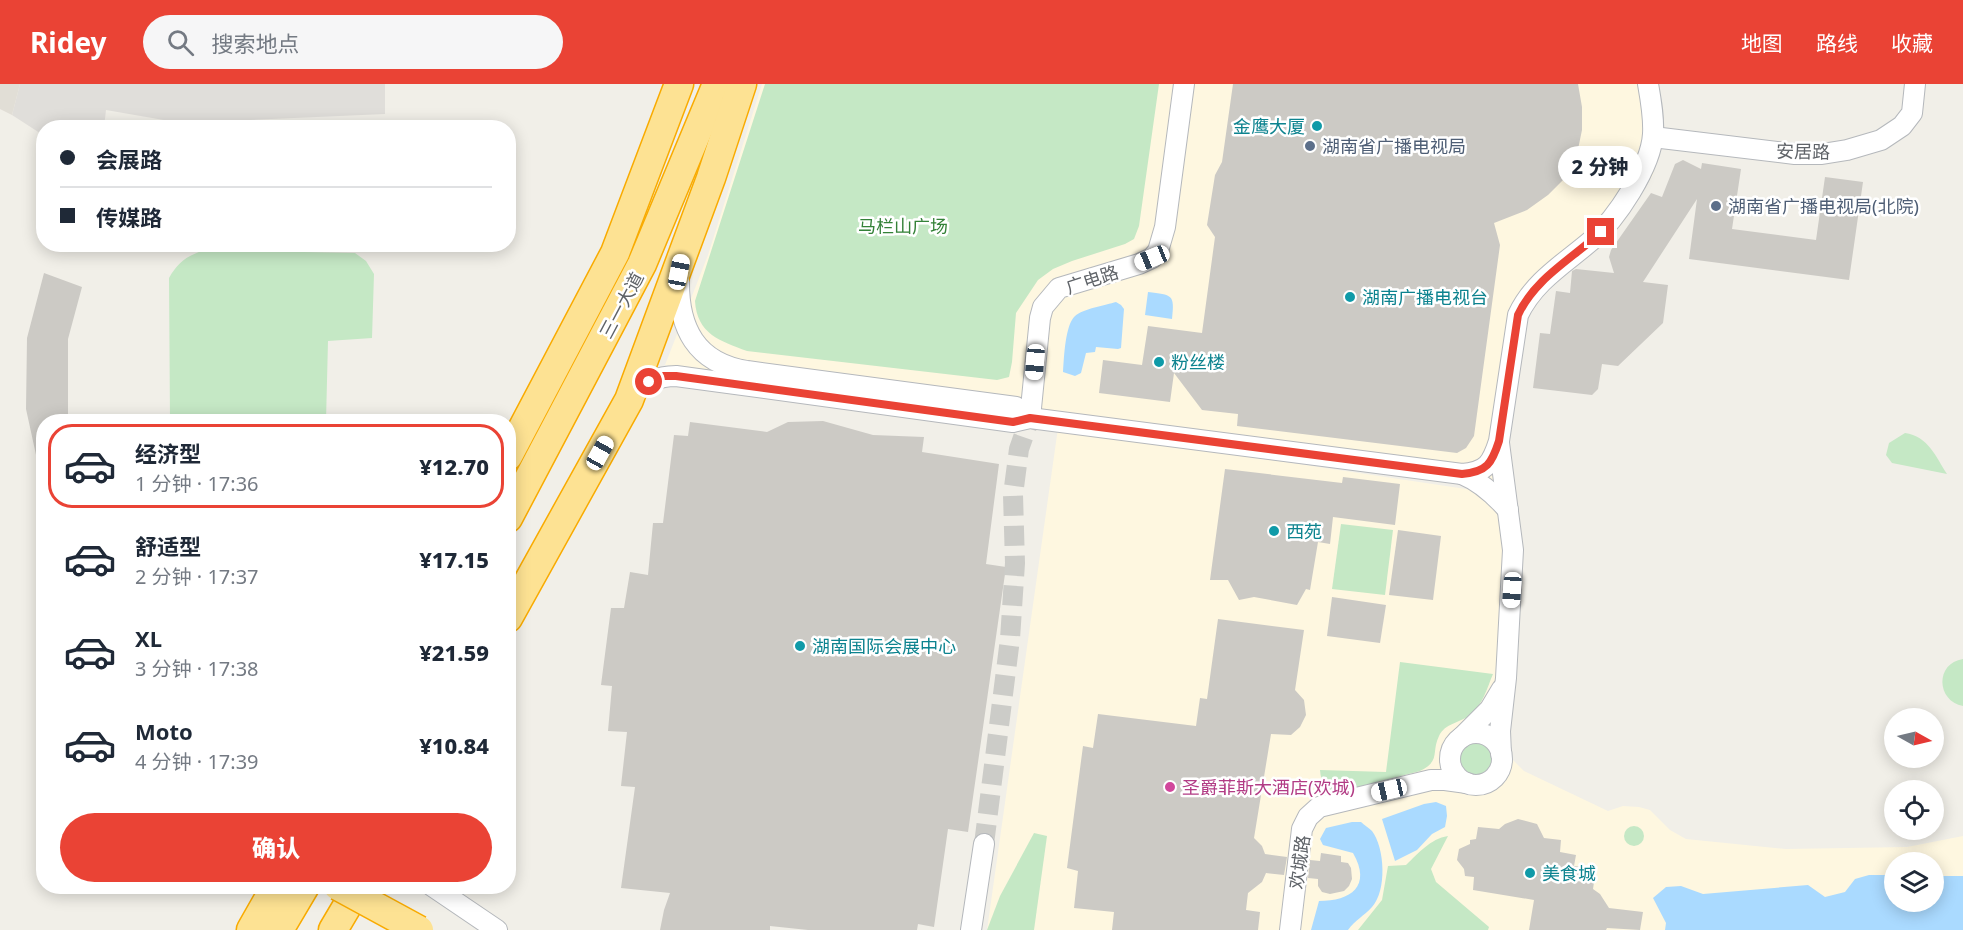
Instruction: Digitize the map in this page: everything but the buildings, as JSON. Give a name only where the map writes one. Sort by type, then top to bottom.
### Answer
[{"type":"highway","name":"三一大道","points":[[516,441],[615,253],[679,84]]},
{"type":"highway","name":"三一大道","points":[[516,503],[642,264],[717,84]]},
{"type":"highway","points":[[516,604],[629,400],[742,84]]},
{"type":"highway","points":[[251,930],[271,894]]},
{"type":"highway","points":[[279,930],[300,894]]},
{"type":"highway","points":[[353,894],[419,930]]},
{"type":"highway","points":[[333,930],[354,894]]},
{"type":"street","name":"广电路","points":[[1030,418],[1040,318],[1048,300],[1059,288],[1139,264],[1152,258],[1158,251],[1165,227],[1184,84]]},
{"type":"street","points":[[629,400],[649,382],[663,376],[676,376],[1013,422],[1030,418],[1462,474],[1477,473],[1493,458],[1499,441],[1518,315],[1525,300],[1539,284],[1611,223],[1634,188],[1653,137],[1652,106],[1648,84]]},
{"type":"street","name":"安居路","points":[[1653,137],[1795,154],[1822,154],[1847,150],[1881,140],[1902,126],[1912,113],[1915,84]]},
{"type":"street","points":[[682,257],[679,272],[679,304],[695,344],[714,360],[747,371],[1016,407],[1030,418]]},
{"type":"street","points":[[1499,441],[1514,550],[1506,678],[1500,731],[1501,754],[1501,762],[1494,777],[1481,784],[1467,783],[1455,774],[1451,767],[1455,746],[1465,736],[1480,734],[1493,740],[1501,754]]},
{"type":"street","points":[[1462,474],[1488,489],[1508,510]]},
{"type":"street","points":[[1431,780],[1444,766],[1455,746],[1490,709],[1506,678]]},
{"type":"street","name":"欢城路","points":[[1290,930],[1302,829],[1308,817],[1319,807],[1327,803],[1431,780],[1467,783]]},
{"type":"street","points":[[971,930],[984,844]]},
{"type":"street","points":[[444,894],[497,930]]},
{"type":"shaded area","points":[[0,84],[20,84],[12,115],[0,109]]},
{"type":"shaded area","points":[[20,84],[385,84],[385,114],[249,120],[164,120],[106,110],[105,120],[36,120],[36,130],[12,115]]},
{"type":"shaded area","points":[[762,84],[1657,84],[1660,148],[1653,175],[1620,227],[1600,247],[1545,290],[1528,313],[1507,438],[1510,487],[665,365],[708,255]]},
{"type":"shaded area","points":[[1058,428],[1513,496],[1507,748],[1513,760],[1524,771],[1608,811],[1623,806],[1650,810],[1670,830],[1686,839],[1786,849],[1907,847],[1963,836],[1963,930],[987,930]]},
{"type":"green space","name":"马栏山广场","points":[[765,84],[1159,84],[1139,226],[1134,239],[1053,269],[1038,280],[1016,313],[1009,377],[997,380],[747,351],[728,344],[705,329],[700,321],[695,301]]},
{"type":"green space","points":[[200,252],[355,253],[366,261],[374,274],[372,338],[328,341],[326,414],[170,414],[169,278],[184,260]]},
{"type":"green space","points":[[1905,433],[1920,438],[1935,454],[1947,474],[1892,463],[1886,455],[1889,443]]},
{"type":"green space","points":[[1341,524],[1393,530],[1385,595],[1332,589]]},
{"type":"green space","points":[[1963,659],[1963,706],[1954,703],[1948,697],[1942,682],[1947,667]]},
{"type":"green space","points":[[1400,662],[1493,674],[1484,696],[1474,711],[1466,718],[1449,726],[1439,736],[1433,760],[1427,767],[1420,771],[1335,793],[1331,791],[1324,784],[1320,770],[1386,772]]},
{"type":"green space","points":[[1475,741],[1487,747],[1493,759],[1487,771],[1475,777],[1463,771],[1457,759],[1463,747]]},
{"type":"green space","points":[[1634,826],[1641,829],[1644,836],[1641,843],[1634,846],[1627,843],[1624,836],[1627,829]]},
{"type":"green space","points":[[1034,833],[1047,836],[1034,930],[987,930],[1000,896]]},
{"type":"green space","points":[[1448,836],[1431,869],[1436,882],[1489,927],[1488,930],[1358,930],[1382,900],[1388,866],[1406,865],[1430,843]]},
{"type":"water","points":[[1148,292],[1170,297],[1173,305],[1172,319],[1145,315]]},
{"type":"water","points":[[1116,302],[1124,309],[1121,348],[1096,347],[1095,352],[1086,353],[1081,373],[1075,376],[1063,372],[1069,327],[1075,316],[1083,311]]},
{"type":"water","points":[[1436,802],[1446,806],[1445,827],[1432,834],[1417,850],[1395,861],[1382,819]]},
{"type":"water","points":[[1361,822],[1372,831],[1380,848],[1382,880],[1377,900],[1348,930],[1311,930],[1319,901],[1349,895],[1359,883],[1360,874],[1353,853],[1323,845],[1320,839],[1326,828]]},
{"type":"water","points":[[1869,875],[1884,875],[1884,912],[1944,912],[1944,876],[1963,876],[1963,930],[1665,930],[1666,923],[1653,898],[1666,887],[1681,886],[1703,894],[1808,885],[1825,897],[1845,892],[1855,879]]},
{"type":"tunnel","points":[[984,844],[1010,639],[1015,563],[1013,495],[1019,449],[1030,418]]},
{"type":"place","name":"金鹰大厦","points":[[1317,126]]},
{"type":"place","name":"湖南省广播电视局","points":[[1310,146]]},
{"type":"place","name":"湖南省广播电视局(北院)","points":[[1716,206]]},
{"type":"place","name":"湖南广播电视台","points":[[1350,297]]},
{"type":"place","name":"粉丝楼","points":[[1159,362]]},
{"type":"place","name":"西苑","points":[[1274,531]]},
{"type":"place","name":"湖南国际会展中心","points":[[800,646]]},
{"type":"place","name":"圣爵菲斯大酒店(欢城)","points":[[1170,787]]},
{"type":"place","name":"美食城","points":[[1530,873]]},
{"type":"route","points":[[649,382],[663,376],[676,376],[1013,422],[1030,418],[1462,474],[1477,473],[1493,458],[1499,441],[1518,315],[1525,300],[1539,284],[1601,232]]}]
